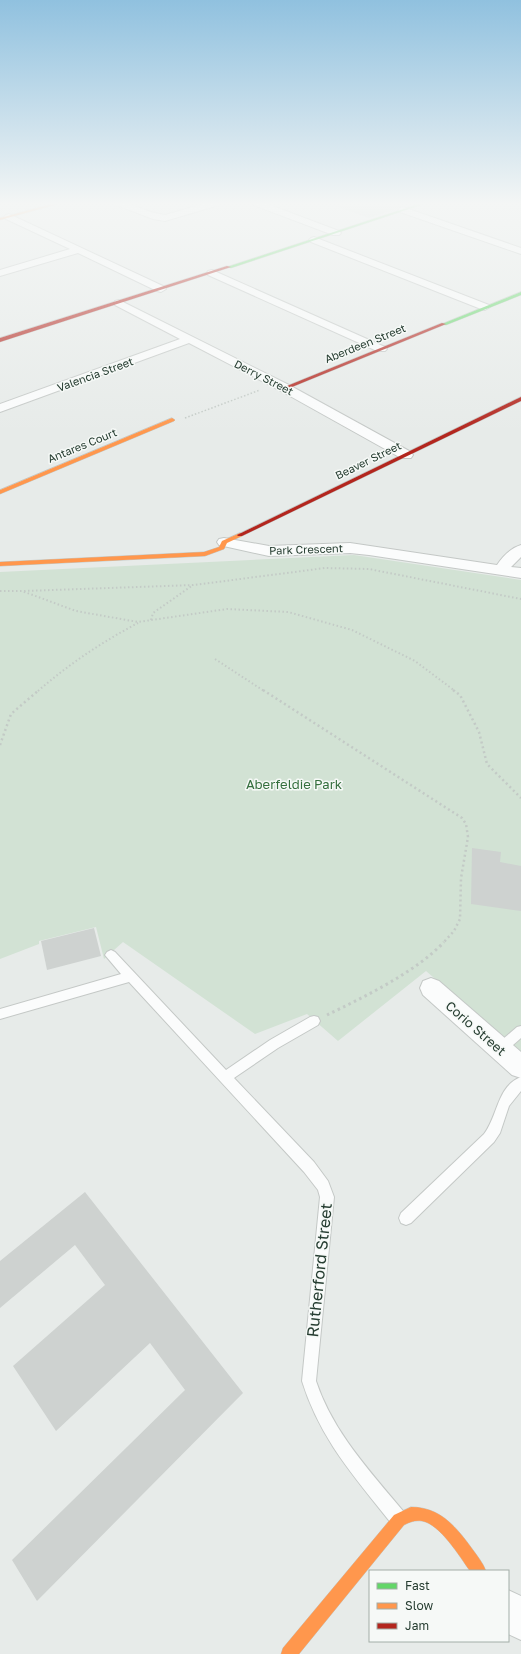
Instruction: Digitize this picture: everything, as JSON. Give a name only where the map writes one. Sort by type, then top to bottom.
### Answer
[{"type":"street","points":[[141,279],[162,289]]},
{"type":"street","points":[[0,340],[193,279]]},
{"type":"street","points":[[226,279],[381,349]]},
{"type":"street","points":[[414,279],[485,307]]},
{"type":"street","name":"Aberdeen Street","points":[[280,386],[381,349],[521,293]]},
{"type":"street","name":"Derry Street","points":[[119,303],[280,386],[406,455]]},
{"type":"street","name":"Valencia Street","points":[[0,408],[190,339]]},
{"type":"street","name":"Beaver Street","points":[[224,542],[521,399]]},
{"type":"street","name":"Antares Court","points":[[0,492],[172,420]]},
{"type":"street","points":[[0,564],[205,554],[222,548],[224,542]]},
{"type":"street","name":"Park Crescent","points":[[224,542],[269,551],[350,548],[521,573]]},
{"type":"street","points":[[501,570],[508,560],[521,550]]},
{"type":"street","name":"Corio Street","points":[[431,988],[521,1068]]},
{"type":"street","points":[[289,1654],[399,1520],[407,1514],[416,1512],[428,1515],[446,1530],[478,1570]]},
{"type":"street","points":[[509,1608],[521,1623]]},
{"type":"lane","name":"Rutherford Street","points":[[111,954],[309,1167],[326,1191],[327,1197],[309,1381],[314,1399],[330,1430],[346,1453],[399,1520]]},
{"type":"lane","points":[[0,1014],[131,976]]},
{"type":"lane","points":[[225,1078],[274,1044],[314,1021]]},
{"type":"lane","points":[[500,1048],[521,1031]]},
{"type":"lane","points":[[406,1218],[489,1138],[496,1129],[504,1103],[521,1083]]},
{"type":"path","points":[[172,420],[192,417],[280,386]]},
{"type":"path","points":[[0,591],[22,592],[194,585],[325,568],[369,569],[521,599]]},
{"type":"path","points":[[151,620],[153,612],[194,585]]},
{"type":"path","points":[[22,592],[76,611],[138,622],[227,609],[288,612],[352,630],[415,661],[460,695],[479,732],[487,764],[521,798]]},
{"type":"path","points":[[0,744],[11,714],[56,675],[101,643],[138,622]]},
{"type":"path","points":[[215,659],[365,756],[463,817],[468,825],[468,843],[462,866],[460,920],[455,932],[432,952],[403,973],[355,1003],[314,1021]]},
{"type":"green space","name":"Aberfeldie Park","points":[[354,555],[521,580],[521,1053],[426,971],[338,1041],[307,1014],[255,1034],[123,942],[104,959],[96,927],[39,941],[39,944],[0,959],[0,572]]},
{"type":"building","points":[[472,848],[501,852],[500,862],[521,866],[521,911],[471,904]]},
{"type":"building","points":[[94,928],[101,956],[47,970],[41,941]]},
{"type":"building","points":[[85,1192],[243,1393],[37,1601],[12,1560],[185,1390],[150,1343],[56,1431],[13,1366],[105,1285],[75,1245],[0,1308],[0,1261]]},
{"type":"traffic: fast","points":[[444,324],[521,293]]},
{"type":"traffic: slow","points":[[0,492],[172,420]]},
{"type":"traffic: slow","points":[[0,564],[205,554],[222,548],[224,542],[240,535]]},
{"type":"traffic: slow","points":[[289,1654],[399,1520],[411,1514],[423,1514],[435,1519],[455,1538],[478,1570]]},
{"type":"traffic: jam","points":[[0,340],[191,279]]},
{"type":"traffic: jam","points":[[285,388],[444,324]]},
{"type":"traffic: jam","points":[[240,535],[521,399]]}]
